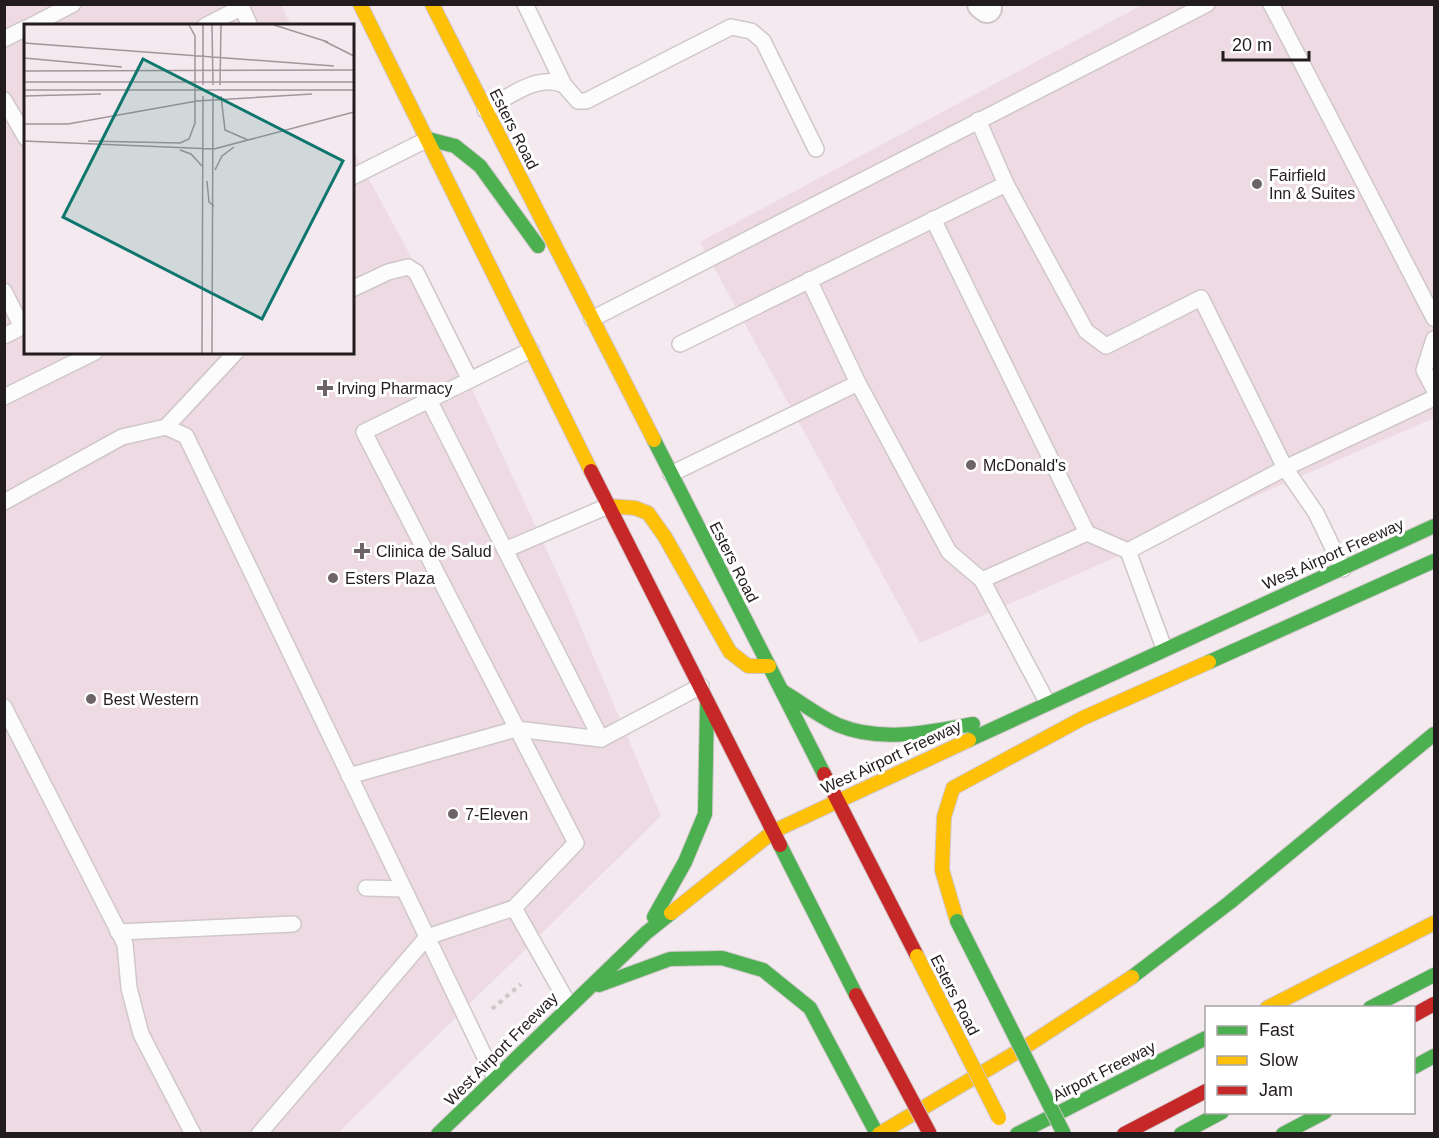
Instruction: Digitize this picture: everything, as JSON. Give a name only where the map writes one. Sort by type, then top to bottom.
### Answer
[{"type":"main road","points":[[360,4],[608,506],[856,995],[930,1134]]},
{"type":"main road","name":"Esters Road","points":[[432,4],[481,112],[592,319],[666,477],[782,691],[1007,1134]]},
{"type":"main road","points":[[428,139],[447,129]]},
{"type":"main road","points":[[428,139],[455,146],[480,166],[529,237],[570,276]]},
{"type":"main road","points":[[608,506],[629,496]]},
{"type":"main road","points":[[608,506],[635,508],[648,513],[665,537],[730,652],[748,666],[769,666]]},
{"type":"main road","name":"West Airport Freeway","points":[[438,1134],[583,991],[646,933],[774,831],[1047,702],[1434,526]]},
{"type":"main road","points":[[1064,1134],[957,921],[942,870],[944,817],[953,788],[1083,718],[1434,561]]},
{"type":"main road","points":[[782,691],[841,726],[888,735],[930,732],[1017,717]]},
{"type":"main road","points":[[646,933],[686,862],[705,814],[704,692]]},
{"type":"main road","points":[[583,991],[670,959],[722,958],[763,970],[810,1008],[878,1134],[1012,1058],[1113,990],[1263,875],[1434,734]]},
{"type":"main road","points":[[1271,1006],[1434,923]]},
{"type":"main road","points":[[1374,1006],[1434,975]]},
{"type":"main road","points":[[1415,1014],[1434,1004]]},
{"type":"main road","name":"Airport Freeway","points":[[1017,1134],[1205,1039]]},
{"type":"main road","points":[[1415,1067],[1434,1056]]},
{"type":"main road","points":[[1415,1067],[1434,1062]]},
{"type":"main road","points":[[1124,1134],[1205,1092]]},
{"type":"main road","points":[[1181,1134],[1220,1114]]},
{"type":"main road","points":[[1283,1134],[1323,1114]]},
{"type":"lane","points":[[35,24],[73,4]]},
{"type":"lane","points":[[525,4],[564,85],[578,102],[586,101],[731,27],[751,31],[763,41],[816,149]]},
{"type":"lane","points":[[592,319],[1207,4]]},
{"type":"lane","points":[[1271,4],[1434,318]]},
{"type":"lane","points":[[209,24],[241,6],[249,24]]},
{"type":"lane","points":[[4,39],[24,29]]},
{"type":"lane","points":[[481,112],[531,84],[552,79],[564,85]]},
{"type":"lane","points":[[4,100],[20,116],[24,131]]},
{"type":"lane","points":[[978,120],[1006,184],[1086,331],[1106,346],[1201,298],[1285,468],[1316,513],[1343,569]]},
{"type":"lane","points":[[354,176],[428,139]]},
{"type":"lane","points":[[681,344],[1006,184]]},
{"type":"lane","points":[[933,219],[1087,532],[1128,551],[1164,648]]},
{"type":"lane","points":[[354,288],[388,272],[408,267],[416,272],[470,380]]},
{"type":"lane","points":[[809,280],[858,383],[949,552],[982,580],[1047,702]]},
{"type":"lane","points":[[4,291],[24,326],[4,336]]},
{"type":"lane","points":[[1434,339],[1424,370],[1434,389]]},
{"type":"lane","points":[[260,1134],[427,937],[514,908],[576,843],[364,432],[531,350]]},
{"type":"lane","points":[[4,398],[91,354]]},
{"type":"lane","points":[[4,502],[122,437],[166,427],[234,354]]},
{"type":"lane","points":[[666,477],[858,383]]},
{"type":"lane","points":[[1128,551],[1285,468],[1434,398]]},
{"type":"lane","points":[[429,400],[602,739]]},
{"type":"lane","points":[[166,427],[186,436],[402,889],[495,1078]]},
{"type":"lane","points":[[505,550],[608,506]]},
{"type":"lane","points":[[982,580],[1087,532]]},
{"type":"lane","points":[[350,776],[516,729],[602,739],[704,692]]},
{"type":"lane","points":[[4,707],[125,945],[129,988],[141,1034],[193,1134]]},
{"type":"lane","points":[[366,888],[402,889]]},
{"type":"lane","points":[[514,908],[569,1005]]},
{"type":"lane","points":[[118,932],[293,924]]},
{"type":"path","points":[[492,1009],[520,984]]},
{"type":"shaded area","points":[[5,5],[281,5],[290,24],[24,24],[24,354],[354,354],[354,152],[408,251],[566,592],[661,816],[338,1133],[5,1134]]},
{"type":"shaded area","points":[[1142,5],[1434,5],[1434,418],[920,643],[700,242]]},
{"type":"traffic: fast","points":[[428,139],[455,146],[480,166],[538,246]]},
{"type":"traffic: fast","points":[[654,440],[824,774]]},
{"type":"traffic: fast","points":[[969,740],[1434,526]]},
{"type":"traffic: fast","points":[[1209,662],[1434,561]]},
{"type":"traffic: fast","points":[[782,691],[838,725],[871,734],[905,734],[973,724]]},
{"type":"traffic: fast","points":[[654,917],[685,862],[705,814],[707,702]]},
{"type":"traffic: fast","points":[[1132,977],[1229,903],[1434,734]]},
{"type":"traffic: fast","points":[[780,845],[856,995]]},
{"type":"traffic: fast","points":[[438,1134],[646,933],[671,913]]},
{"type":"traffic: fast","points":[[957,921],[1064,1134]]},
{"type":"traffic: fast","points":[[599,985],[670,959],[722,958],[763,970],[810,1008],[877,1134]]},
{"type":"traffic: fast","points":[[1374,1006],[1434,975]]},
{"type":"traffic: fast","points":[[1017,1134],[1205,1039]]},
{"type":"traffic: fast","points":[[1415,1066],[1434,1056]]},
{"type":"traffic: fast","points":[[1181,1134],[1218,1114]]},
{"type":"traffic: fast","points":[[1283,1134],[1321,1114]]},
{"type":"traffic: slow","points":[[360,4],[591,471]]},
{"type":"traffic: slow","points":[[432,4],[654,440]]},
{"type":"traffic: slow","points":[[608,506],[635,508],[648,513],[665,537],[730,652],[748,666],[769,666]]},
{"type":"traffic: slow","points":[[957,921],[942,870],[944,817],[953,788],[1083,718],[1209,662]]},
{"type":"traffic: slow","points":[[671,913],[774,831],[969,740]]},
{"type":"traffic: slow","points":[[1271,1006],[1434,923]]},
{"type":"traffic: slow","points":[[917,956],[999,1118]]},
{"type":"traffic: slow","points":[[879,1134],[1022,1049],[1132,977]]},
{"type":"traffic: jam","points":[[591,471],[780,845]]},
{"type":"traffic: jam","points":[[824,774],[917,956]]},
{"type":"traffic: jam","points":[[856,995],[930,1134]]},
{"type":"traffic: jam","points":[[1415,1014],[1434,1004]]},
{"type":"traffic: jam","points":[[1124,1134],[1205,1092]]},
{"type":"place","name":"Fairfield Inn & Suites","points":[[1257,184]]},
{"type":"place","name":"Irving Pharmacy","points":[[325,388]]},
{"type":"place","name":"McDonald's","points":[[971,465]]},
{"type":"place","name":"Clinica de Salud","points":[[362,551]]},
{"type":"place","name":"Esters Plaza","points":[[333,578]]},
{"type":"place","name":"Best Western","points":[[91,699]]},
{"type":"place","name":"7-Eleven","points":[[453,814]]}]
